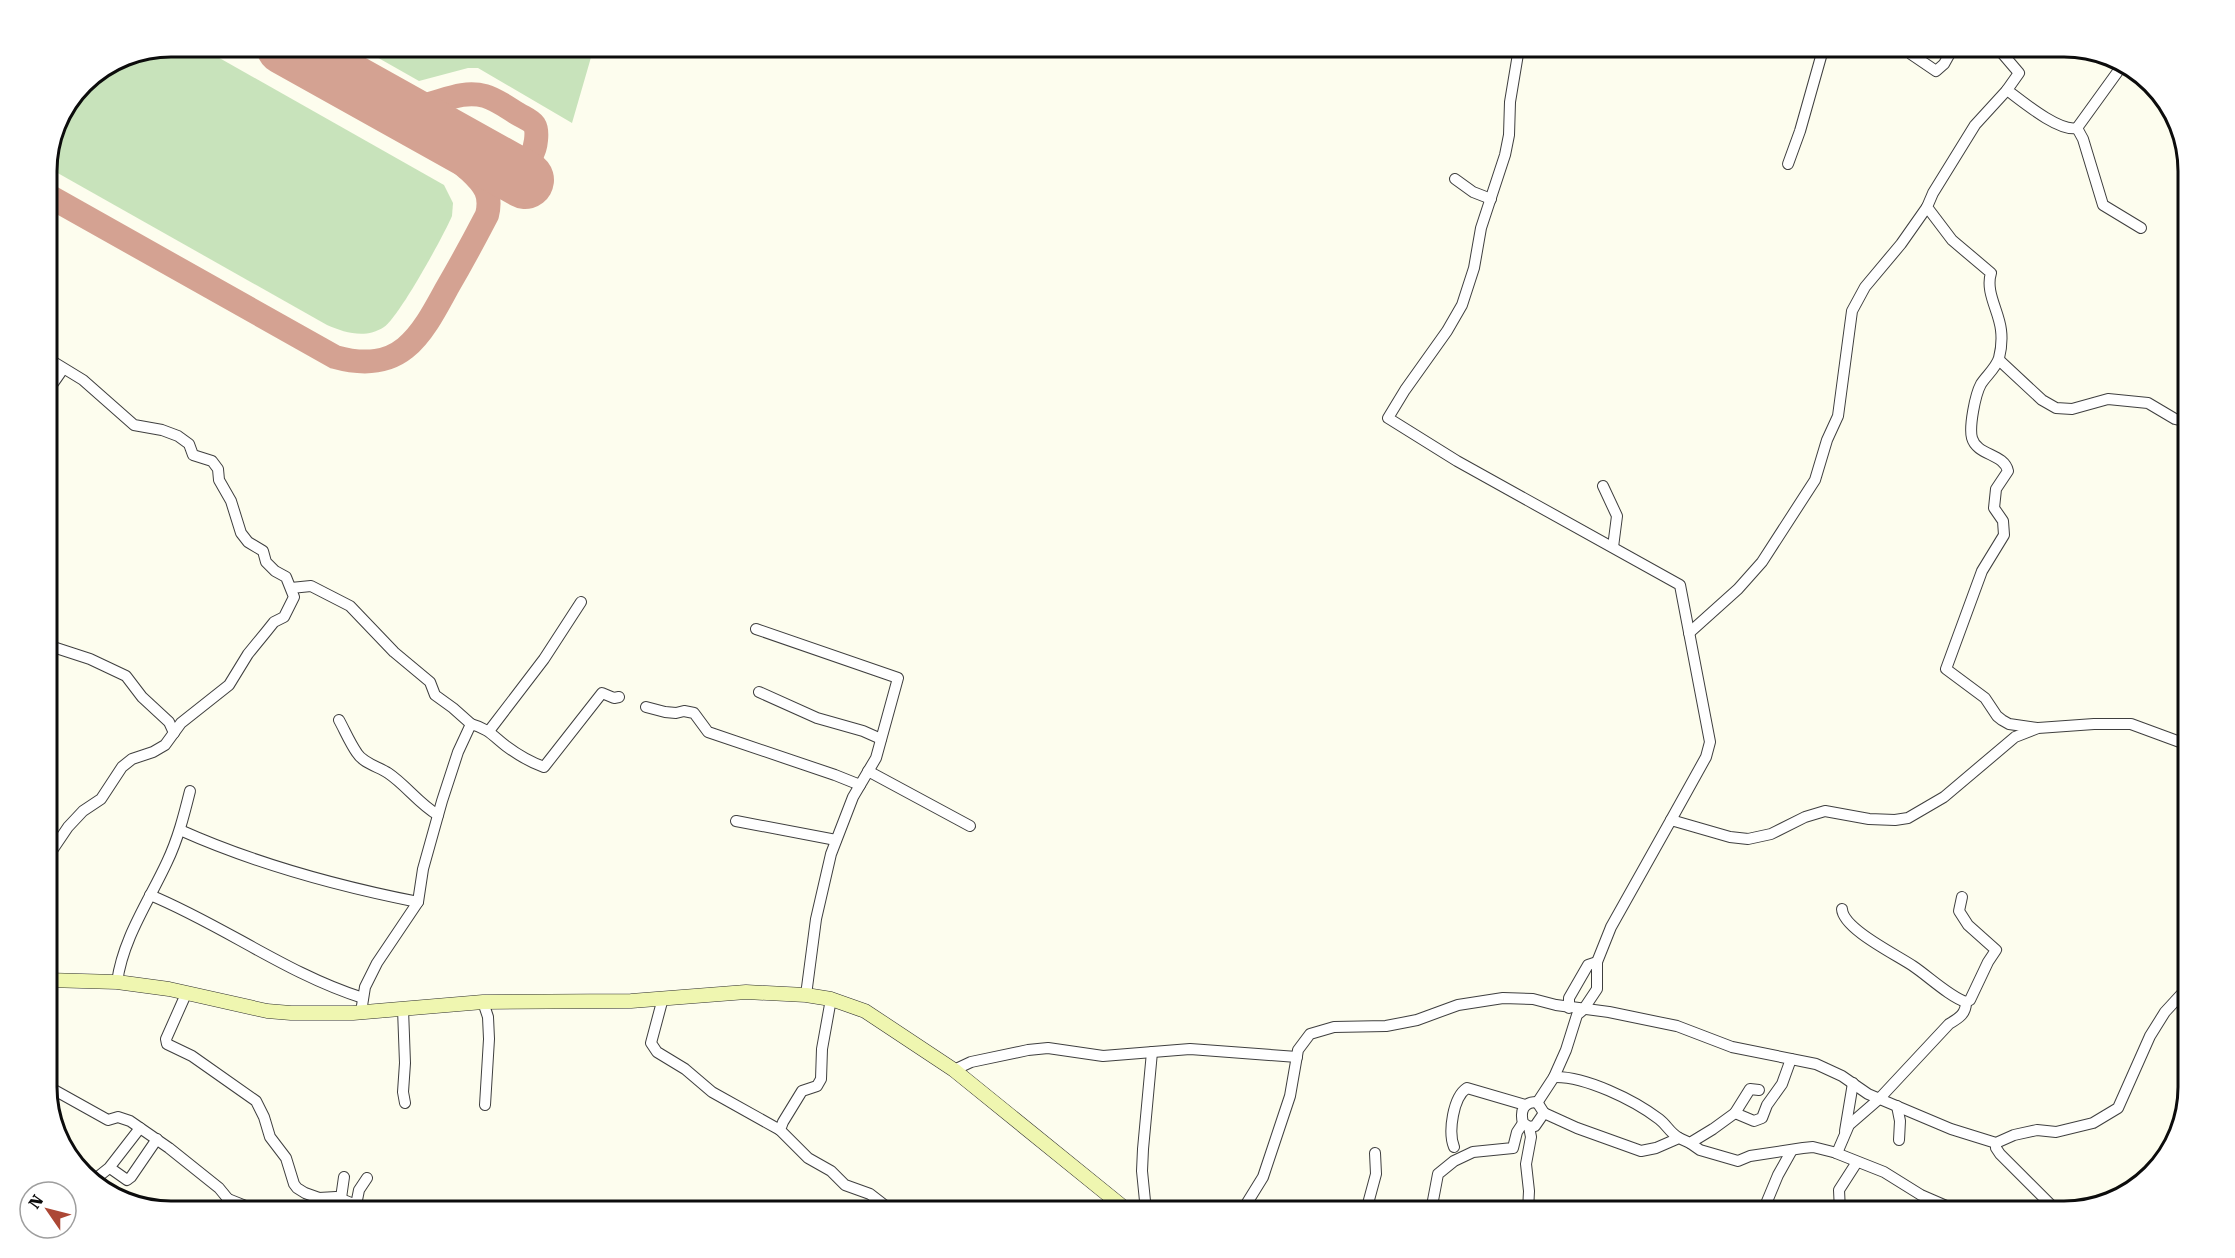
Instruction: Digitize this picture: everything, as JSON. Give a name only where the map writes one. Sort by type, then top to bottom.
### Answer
[{"type":"street","points":[[1518,57],[1505,155],[1481,228],[1474,268],[1462,305],[1389,418],[1457,462],[1680,585],[1710,742],[1706,757],[1611,927],[1597,962],[1597,989],[1577,1015],[1566,1050],[1554,1077],[1537,1102]]},
{"type":"street","points":[[1788,164],[1821,57]]},
{"type":"street","points":[[1915,57],[1935,71],[1944,64],[1948,57]]},
{"type":"street","points":[[1689,633],[1738,589],[1762,562],[1815,480],[1827,440],[1838,416],[1852,311],[1865,287],[1901,244],[1927,207],[1933,193],[1975,125],[2007,90],[2019,73],[2005,57]]},
{"type":"street","points":[[2007,90],[2060,125],[2070,129],[2077,128],[2118,71]]},
{"type":"street","points":[[2077,128],[2083,139],[2103,205],[2141,228]]},
{"type":"street","points":[[1455,179],[1473,192],[1491,199]]},
{"type":"street","points":[[1927,207],[1952,240],[1991,273],[1988,283],[2002,332],[1999,360],[1980,385],[1974,400],[1971,431],[1973,441],[1978,448],[2002,461],[2008,471],[1996,489],[1994,508],[2003,521],[2005,529],[1998,547],[1982,570],[1946,669],[1985,698],[1997,716],[2009,724],[2038,728],[2131,724],[2178,741]]},
{"type":"street","points":[[1999,360],[2042,400],[2056,408],[2072,409],[2108,399],[2148,403],[2178,419]]},
{"type":"street","points":[[57,365],[83,380],[134,425],[162,430],[178,436],[189,444],[193,455],[212,461],[218,469],[219,480],[231,501],[241,533],[248,542],[263,551],[266,562],[275,572],[286,577],[294,597],[284,617],[274,622],[248,654],[229,685],[189,716],[165,745],[132,759],[122,767],[101,799],[83,811],[68,826],[57,843]]},
{"type":"street","points":[[57,378],[63,369]]},
{"type":"street","points":[[1604,486],[1617,516],[1613,547]]},
{"type":"street","points":[[291,588],[311,586],[350,606],[394,652],[430,682],[435,695],[471,724],[489,731],[526,760],[543,767],[590,710],[599,695],[602,693],[614,698],[619,697]]},
{"type":"street","points":[[489,731],[544,659],[581,602]]},
{"type":"street","points":[[756,629],[898,678],[876,758],[860,785],[831,854],[816,919],[806,995]]},
{"type":"street","points":[[57,648],[90,659],[126,676],[142,697],[169,722],[174,733]]},
{"type":"street","points":[[759,692],[817,718],[863,731],[881,739]]},
{"type":"street","points":[[646,707],[665,712],[693,713],[708,732],[860,785]]},
{"type":"street","points":[[339,720],[357,753],[373,766],[387,772],[403,784],[422,804],[438,815]]},
{"type":"street","points":[[361,1012],[365,987],[377,963],[418,902],[423,869],[438,815],[458,752],[471,724]]},
{"type":"street","points":[[1671,819],[1730,837],[1748,839],[1771,834],[1805,817],[1825,812],[1869,819],[1908,819],[1944,797],[2015,737],[2038,728]]},
{"type":"street","points":[[868,771],[970,826]]},
{"type":"street","points":[[117,982],[128,942],[180,831],[190,791]]},
{"type":"street","points":[[736,821],[836,840]]},
{"type":"street","points":[[180,831],[256,861],[377,894],[418,902]]},
{"type":"street","points":[[150,895],[198,916],[285,966],[313,977],[332,988],[363,998]]},
{"type":"street","points":[[1962,897],[1959,911],[1963,919],[1996,950],[1970,1000],[1966,1002]]},
{"type":"street","points":[[1842,909],[1844,917],[1878,946],[1910,964],[1966,1002]]},
{"type":"street","points":[[1569,1008],[1569,998],[1588,965],[1597,962]]},
{"type":"street","points":[[57,980],[117,982],[169,988],[186,994],[280,1012],[361,1012],[483,1002],[609,1001],[746,992],[806,995],[831,999],[865,1011],[954,1070],[1115,1201]]},
{"type":"street","points":[[186,994],[166,1039],[167,1044],[192,1056],[255,1101],[264,1117],[270,1137],[286,1158],[297,1188],[319,1198],[340,1198],[347,1201]]},
{"type":"street","points":[[663,998],[651,1043],[657,1052],[685,1069],[712,1092],[780,1130],[808,1158],[831,1171],[845,1185],[870,1194],[879,1201]]},
{"type":"street","points":[[1249,1201],[1263,1177],[1277,1141],[1290,1096],[1298,1050],[1310,1034],[1334,1027],[1386,1026],[1417,1020],[1458,1005],[1503,998],[1533,999],[1569,1008],[1609,1012],[1677,1026],[1731,1047],[1816,1064],[1842,1076],[1880,1099],[1951,1129],[1996,1143],[2014,1135],[2037,1130],[2056,1132],[2092,1123],[2118,1108],[2150,1036],[2178,998]]},
{"type":"street","points":[[780,1130],[802,1091],[817,1086],[821,1079],[822,1049],[831,999]]},
{"type":"street","points":[[483,1002],[488,1017],[489,1039],[485,1105]]},
{"type":"street","points":[[1844,1134],[1849,1125],[1880,1099],[1949,1024],[1960,1018],[1966,1008],[1966,1002]]},
{"type":"street","points":[[403,1009],[405,1103]]},
{"type":"street","points":[[954,1070],[971,1062],[1048,1048],[1103,1056],[1190,1049],[1297,1057]]},
{"type":"street","points":[[1145,1201],[1142,1171],[1143,1149],[1152,1052]]},
{"type":"street","points":[[1735,1113],[1754,1121],[1762,1118],[1767,1105],[1782,1084],[1791,1059]]},
{"type":"street","points":[[1554,1077],[1575,1079],[1621,1096],[1658,1118],[1665,1123],[1669,1132],[1700,1150],[1738,1161],[1750,1156],[1813,1147],[1836,1153],[1884,1172],[1934,1201]]},
{"type":"street","points":[[1836,1153],[1844,1134],[1853,1083]]},
{"type":"street","points":[[1468,1154],[1455,1147],[1452,1136],[1455,1111],[1463,1091],[1467,1088],[1481,1091],[1525,1105]]},
{"type":"street","points":[[1690,1143],[1735,1113],[1749,1090],[1753,1088],[1759,1090]]},
{"type":"street","points":[[57,1092],[108,1120],[118,1117],[130,1121],[157,1139],[233,1201]]},
{"type":"street","points":[[1529,1201],[1526,1164],[1531,1137],[1521,1115],[1525,1105],[1537,1102]]},
{"type":"street","points":[[1537,1102],[1544,1113],[1577,1128],[1641,1151],[1656,1148],[1678,1138]]},
{"type":"street","points":[[1898,1106],[1899,1140]]},
{"type":"street","points":[[1433,1201],[1438,1174],[1468,1154],[1488,1149],[1513,1148],[1516,1132],[1526,1125],[1536,1126],[1544,1113]]},
{"type":"street","points":[[100,1175],[110,1168],[140,1128]]},
{"type":"street","points":[[110,1168],[127,1180],[157,1139]]},
{"type":"street","points":[[1996,1143],[2000,1154],[2046,1201]]},
{"type":"street","points":[[1452,1163],[1449,1156],[1455,1147]]},
{"type":"street","points":[[1767,1201],[1792,1150]]},
{"type":"street","points":[[1369,1201],[1376,1174],[1375,1153]]},
{"type":"street","points":[[1840,1201],[1839,1190],[1857,1162]]},
{"type":"street","points":[[340,1198],[344,1177]]},
{"type":"street","points":[[357,1201],[359,1190],[367,1178]]},
{"type":"green space","points":[[218,57],[444,185],[453,203],[452,216],[431,257],[391,320],[377,331],[363,334],[327,325],[57,173],[58,156],[66,128],[76,108],[91,91],[108,76],[149,59]]},
{"type":"green space","points":[[377,57],[591,57],[572,123],[478,68],[468,68],[419,81]]},
{"type":"taxiway","points":[[386,103],[413,107],[466,94],[475,94],[498,101],[530,121],[536,129],[534,149],[524,165],[511,174],[497,177],[481,175],[467,168],[441,134]]},
{"type":"taxiway","points":[[57,201],[335,357],[357,361],[376,361],[392,356],[417,337],[437,306],[487,215],[488,196],[480,181],[470,171]]},
{"type":"runway","points":[[305,57],[525,180]]}]
